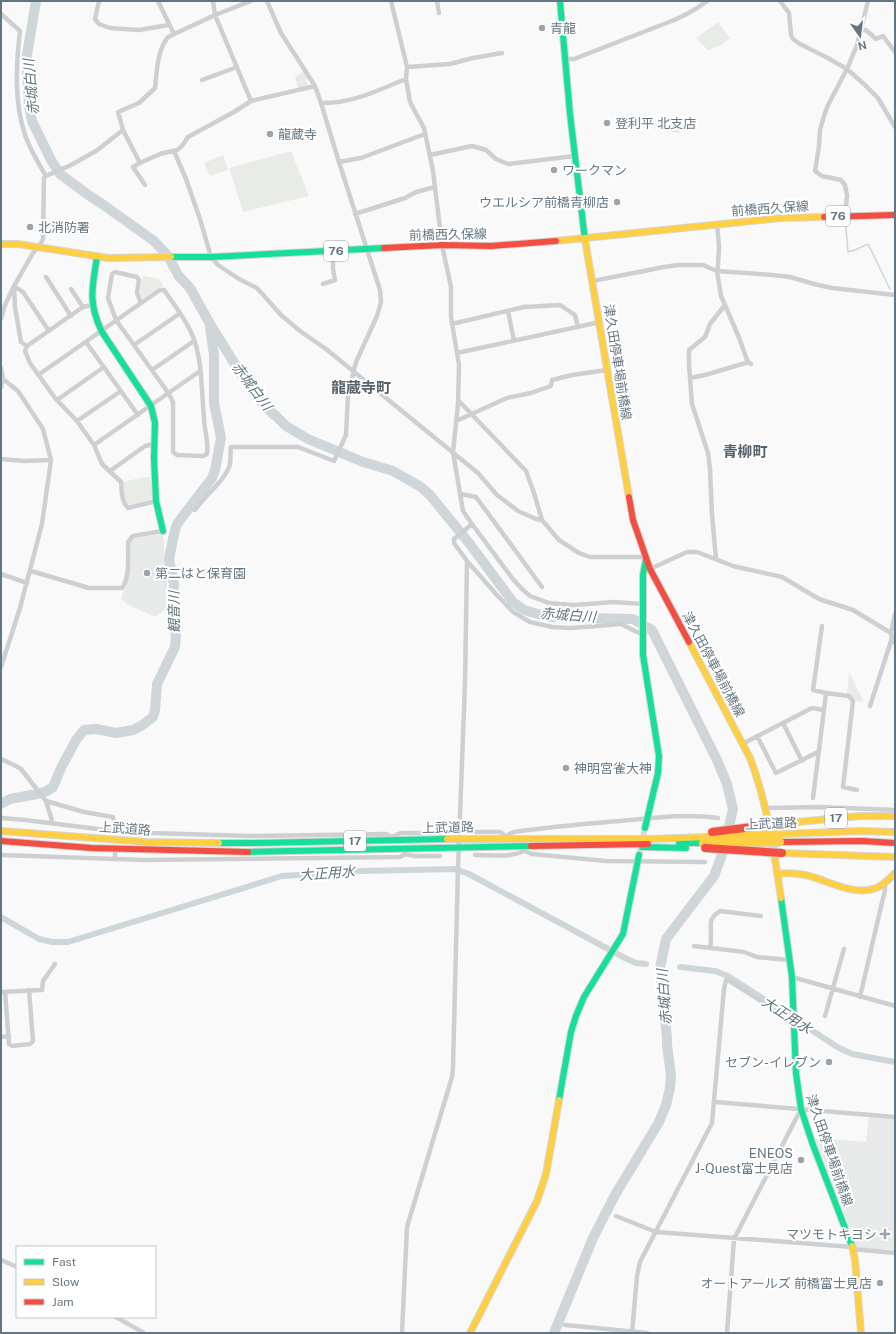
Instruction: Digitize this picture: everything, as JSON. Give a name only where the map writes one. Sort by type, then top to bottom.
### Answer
[{"type":"main road","name":"津久田停車場前橋線","points":[[560,1],[575,156],[586,239],[633,520],[650,569],[750,758],[757,776],[765,808],[777,874],[792,977],[796,1073],[801,1109],[852,1248],[855,1260],[861,1333]]},
{"type":"main road","name":"前橋西久保線","points":[[1,244],[18,244],[108,258],[182,258],[442,245],[491,246],[586,239],[782,218],[895,214]]},
{"type":"main road","points":[[97,257],[91,295],[87,306],[102,332],[151,406],[155,424],[154,444],[156,501],[163,531]]},
{"type":"main road","points":[[645,828],[658,773],[659,756],[643,655],[643,575],[646,558]]},
{"type":"main road","name":"17","points":[[707,840],[777,824],[860,816],[895,816]]},
{"type":"main road","name":"上武道路","points":[[1,831],[147,842],[458,843],[650,839],[707,840]]},
{"type":"main road","name":"上武道路","points":[[507,842],[522,848],[781,838],[860,831],[895,832]]},
{"type":"main road","name":"上武道路","points":[[781,838],[895,843]]},
{"type":"main road","name":"上武道路","points":[[1,840],[92,848],[182,852],[292,851],[393,842],[405,851],[458,843]]},
{"type":"main road","name":"17","points":[[707,840],[782,852],[841,856],[895,857]]},
{"type":"main road","points":[[470,1333],[537,1201],[546,1174],[571,1032],[584,997],[623,934],[639,859]]},
{"type":"main road","points":[[777,874],[789,872],[806,875],[843,888],[856,890],[874,889],[885,884],[895,873]]},
{"type":"street","points":[[99,1],[95,19],[99,24],[110,28],[139,30],[169,25]]},
{"type":"street","points":[[158,1],[174,34]]},
{"type":"street","points":[[213,1],[215,15],[251,100]]},
{"type":"street","points":[[140,163],[123,130],[118,112],[139,103],[155,88],[162,44],[168,37],[174,34],[215,15],[251,1]]},
{"type":"street","points":[[195,510],[222,478],[229,464],[231,447],[298,447],[334,461],[346,435],[348,394],[356,362],[377,316],[381,302],[380,290],[315,86],[281,32],[267,1]]},
{"type":"street","points":[[391,1],[407,67],[406,79],[410,102],[424,128],[430,155],[442,245],[451,287],[452,324],[459,365],[458,400],[453,452],[463,511],[471,525],[512,578],[530,596],[549,603],[559,604],[574,605],[614,602],[643,606]]},
{"type":"street","points":[[437,1],[440,13]]},
{"type":"street","points":[[565,59],[574,59],[679,19],[693,12],[707,1]]},
{"type":"street","points":[[780,1],[789,13],[791,35],[793,39],[847,69],[878,98],[895,127]]},
{"type":"street","points":[[844,216],[847,196],[845,185],[841,180],[822,176],[814,171],[819,146],[820,130],[824,116],[828,105],[847,69],[856,45],[868,1]]},
{"type":"street","points":[[1,14],[20,32],[16,74],[17,98],[25,135],[35,157],[47,175]]},
{"type":"street","points":[[860,30],[866,30],[876,39],[883,36],[895,52]]},
{"type":"street","points":[[407,67],[450,64],[502,53]]},
{"type":"street","points":[[202,80],[237,67]]},
{"type":"street","points":[[321,103],[333,103],[355,98],[406,79]]},
{"type":"street","points":[[144,185],[133,167],[160,154],[174,151],[182,146],[188,137],[234,112],[251,100],[315,86]]},
{"type":"street","points":[[1,319],[5,305],[14,286],[33,253],[40,248],[43,239],[44,178],[47,175],[71,165],[96,150],[123,130]]},
{"type":"street","points":[[339,162],[361,158],[425,134]]},
{"type":"street","points":[[430,155],[472,146],[486,150],[496,160],[508,164],[575,156]]},
{"type":"street","points":[[174,151],[186,179],[200,219],[211,257],[218,264],[257,288],[281,314],[300,331],[326,349],[478,473],[496,495],[518,512],[542,520]]},
{"type":"street","points":[[355,214],[405,198],[416,192],[435,187]]},
{"type":"street","points":[[690,378],[750,363],[747,360],[721,296],[717,271],[719,247],[717,224]]},
{"type":"street","points":[[323,284],[335,280],[333,269],[333,251]]},
{"type":"street","points":[[593,281],[649,269],[678,265],[703,265],[717,271],[784,276],[832,288],[895,295]]},
{"type":"street","points":[[38,375],[102,332],[116,320],[141,303],[160,290],[164,290],[190,331],[197,348],[204,424],[208,444],[207,454],[204,456],[177,456],[172,452],[173,402],[169,394],[116,320],[108,298],[112,274],[115,272],[137,277],[139,280],[138,293],[141,303]]},
{"type":"street","points":[[46,277],[71,316]]},
{"type":"street","points":[[14,286],[23,292],[49,331]]},
{"type":"street","points":[[14,286],[15,307],[21,342],[27,346]]},
{"type":"street","points":[[70,289],[87,306],[27,346],[25,352],[30,363],[57,400],[77,420],[94,445],[102,464],[121,482],[122,495],[125,505],[128,508],[156,501]]},
{"type":"street","points":[[452,324],[524,306],[560,305],[576,315],[578,327]]},
{"type":"street","points":[[716,559],[708,453],[692,404],[689,350],[705,337],[710,324],[725,306]]},
{"type":"street","points":[[508,311],[514,341]]},
{"type":"street","points":[[134,345],[179,314]]},
{"type":"street","points":[[457,353],[600,322]]},
{"type":"street","points":[[152,370],[194,341]]},
{"type":"street","points":[[86,342],[138,415]]},
{"type":"street","points":[[57,400],[104,367]]},
{"type":"street","points":[[1,368],[3,379],[1,387]]},
{"type":"street","points":[[456,421],[507,398],[545,389],[551,386],[552,380],[572,375],[607,370]]},
{"type":"street","points":[[94,445],[200,371]]},
{"type":"street","points":[[1,667],[31,572],[42,524],[51,460],[43,429],[18,391],[3,379]]},
{"type":"street","points":[[77,420],[121,391]]},
{"type":"street","points":[[458,400],[526,471],[542,520],[559,540],[580,553],[590,557],[646,558]]},
{"type":"street","points":[[110,471],[145,446],[154,444]]},
{"type":"street","points":[[1,459],[51,460]]},
{"type":"street","points":[[461,494],[476,497],[542,587]]},
{"type":"street","points":[[471,525],[454,539],[454,543],[467,561],[513,612],[530,622],[552,627],[571,628],[621,624],[643,635]]},
{"type":"street","points":[[31,572],[89,588],[122,588],[125,584],[128,562],[128,542],[133,536],[163,531]]},
{"type":"street","points":[[650,569],[687,552],[697,552],[733,566],[782,577],[819,599],[853,610],[891,635],[895,643]]},
{"type":"street","points":[[402,1333],[406,1228],[452,1077],[458,843],[465,683],[467,561]]},
{"type":"street","points":[[1,574],[27,583]]},
{"type":"street","points":[[870,706],[891,635],[895,614]]},
{"type":"street","points":[[822,626],[813,690],[849,696],[854,701],[843,787],[857,790]]},
{"type":"street","points":[[813,798],[826,693]]},
{"type":"street","points":[[742,744],[812,708],[824,710]]},
{"type":"street","points":[[782,723],[802,761]]},
{"type":"street","points":[[757,736],[776,773],[818,752]]},
{"type":"street","points":[[1,759],[21,769],[46,801],[53,824]]},
{"type":"street","points":[[46,801],[84,812],[113,817],[114,838]]},
{"type":"street","points":[[765,808],[819,807],[895,810]]},
{"type":"street","points":[[507,842],[510,833],[518,831],[647,818],[704,815],[718,818]]},
{"type":"street","points":[[1,818],[114,831],[180,835],[251,836],[390,834],[393,842],[401,834],[440,833]]},
{"type":"street","points":[[475,832],[500,832],[507,842]]},
{"type":"street","points":[[475,855],[516,854],[522,848],[532,854],[606,861],[639,859],[704,862]]},
{"type":"street","points":[[1,855],[115,860],[285,859],[400,857],[405,851],[414,856],[440,856]]},
{"type":"street","points":[[115,853],[115,860]]},
{"type":"street","points":[[860,997],[885,890],[885,884]]},
{"type":"street","points":[[710,948],[712,934],[710,923],[714,915],[720,911],[761,916]]},
{"type":"street","points":[[694,946],[744,952],[757,957],[789,960]]},
{"type":"street","points":[[826,1016],[844,949]]},
{"type":"street","points":[[29,990],[33,1041],[30,1044],[12,1046],[10,1044],[3,992],[29,990],[42,990],[43,981],[55,964]]},
{"type":"street","points":[[792,977],[895,1006]]},
{"type":"street","points":[[632,1332],[637,1276],[640,1262],[712,1123],[723,996],[726,980],[761,1001],[795,1026]]},
{"type":"street","points":[[1,1037],[9,1036]]},
{"type":"street","points":[[715,1102],[895,1117]]},
{"type":"street","points":[[727,1333],[734,1239],[801,1109]]},
{"type":"street","points":[[616,1216],[656,1232],[852,1248],[895,1253]]},
{"type":"street","points":[[1,1260],[16,1267]]},
{"type":"street","points":[[118,1318],[144,1333]]},
{"type":"street","points":[[565,1325],[647,1333]]},
{"type":"street","points":[[132,1333],[133,1327]]},
{"type":"shaded area","points":[[718,22],[730,38],[721,45],[708,50],[696,38]]},
{"type":"shaded area","points":[[304,72],[308,78],[306,80],[308,85],[298,88],[295,76]]},
{"type":"shaded area","points":[[678,119],[680,133],[673,133],[669,121]]},
{"type":"shaded area","points":[[291,151],[309,196],[243,212],[229,168]]},
{"type":"shaded area","points":[[223,155],[228,170],[210,176],[204,163]]},
{"type":"shaded area","points":[[143,276],[159,279],[163,285],[144,298],[141,297],[140,293]]},
{"type":"shaded area","points":[[150,477],[151,499],[130,505],[127,503],[124,494],[123,482]]},
{"type":"shaded area","name":"第二はと保育園","points":[[163,534],[167,582],[166,609],[155,617],[127,604],[121,598],[126,586],[131,563],[130,542],[132,539]]},
{"type":"shaded area","points":[[849,672],[864,702],[855,701],[847,694]]},
{"type":"shaded area","points":[[869,1116],[895,1118],[895,1251],[855,1248],[850,1228],[815,1138],[866,1142]]},
{"type":"waterway","name":"赤城白川","points":[[36,1],[27,55],[29,106],[32,121],[51,160],[60,174],[154,241],[168,256],[178,275],[190,288],[236,366],[256,396],[274,415],[286,426],[308,439],[363,462],[393,471],[421,487],[430,495],[469,543],[513,602],[524,610],[549,617],[633,619],[652,630],[717,760],[727,784],[733,809],[723,852],[714,876],[666,939],[660,968],[671,1075],[666,1105],[659,1122],[615,1195],[593,1238],[554,1333]]},
{"type":"waterway","points":[[845,218],[848,252],[868,244],[890,289]]},
{"type":"waterway","name":"観音川","points":[[1,804],[10,799],[37,794],[47,791],[53,787],[76,740],[84,730],[96,729],[116,733],[133,730],[153,717],[157,684],[175,647],[176,636],[172,609],[174,584],[169,559],[174,534],[177,524],[212,478],[221,438],[214,403],[214,355],[210,327]]},
{"type":"waterway","name":"大正用水","points":[[1,917],[39,939],[52,942],[68,942],[282,876],[361,871],[455,869],[469,874],[625,958],[636,963],[646,964]]},
{"type":"waterway","name":"大正用水","points":[[680,967],[715,971],[728,976],[839,1048],[852,1054],[895,1062]]},
{"type":"tunnel","points":[[639,855],[645,828]]},
{"type":"traffic: fast","points":[[560,1],[570,114],[585,240]]},
{"type":"traffic: fast","points":[[171,257],[211,257],[384,248]]},
{"type":"traffic: fast","points":[[97,257],[92,295],[98,322],[102,332],[151,406],[155,423],[154,458],[156,501],[163,531]]},
{"type":"traffic: fast","points":[[645,828],[658,773],[659,756],[643,655],[643,575],[646,559]]},
{"type":"traffic: fast","points":[[219,843],[447,839]]},
{"type":"traffic: fast","points":[[679,843],[703,843]]},
{"type":"traffic: fast","points":[[248,852],[531,846]]},
{"type":"traffic: fast","points":[[642,847],[686,848]]},
{"type":"traffic: fast","points":[[559,1100],[571,1032],[576,1016],[584,997],[623,934],[639,855]]},
{"type":"traffic: fast","points":[[781,898],[792,977],[796,1073],[801,1109],[813,1145],[852,1246]]},
{"type":"traffic: slow","points":[[556,241],[781,218],[824,217]]},
{"type":"traffic: slow","points":[[585,240],[629,497]]},
{"type":"traffic: slow","points":[[1,244],[18,244],[108,258],[171,257]]},
{"type":"traffic: slow","points":[[689,642],[750,758],[761,792],[773,845],[781,898]]},
{"type":"traffic: slow","points":[[777,824],[860,816],[895,816]]},
{"type":"traffic: slow","points":[[1,831],[147,842],[219,843]]},
{"type":"traffic: slow","points":[[782,834],[860,831],[895,832]]},
{"type":"traffic: slow","points":[[708,837],[782,834]]},
{"type":"traffic: slow","points":[[447,839],[650,839],[708,837]]},
{"type":"traffic: slow","points":[[703,843],[780,842]]},
{"type":"traffic: slow","points":[[782,853],[895,857]]},
{"type":"traffic: slow","points":[[777,874],[791,873],[805,875],[849,889],[867,890],[879,887],[895,873]]},
{"type":"traffic: slow","points":[[470,1333],[537,1201],[546,1174],[559,1100]]},
{"type":"traffic: slow","points":[[852,1246],[855,1260],[861,1333]]},
{"type":"traffic: jam","points":[[824,217],[895,215]]},
{"type":"traffic: jam","points":[[384,248],[442,245],[491,246],[556,241]]},
{"type":"traffic: jam","points":[[629,497],[633,520],[650,569],[689,642]]},
{"type":"traffic: jam","points":[[712,832],[777,824]]},
{"type":"traffic: jam","points":[[1,841],[92,848],[248,852]]},
{"type":"traffic: jam","points":[[780,842],[862,841],[895,843]]},
{"type":"traffic: jam","points":[[531,846],[648,844]]},
{"type":"traffic: jam","points":[[705,848],[782,853]]},
{"type":"place","name":"青龍","points":[[542,28]]},
{"type":"place","name":"登利平 北支店","points":[[607,123]]},
{"type":"place","name":"龍蔵寺","points":[[270,134]]},
{"type":"place","name":"ワークマン","points":[[554,170]]},
{"type":"place","name":"ウエルシア前橋青柳店","points":[[617,202]]},
{"type":"place","name":"北消防署","points":[[30,227]]},
{"type":"place","name":"第二はと保育園","points":[[147,573]]},
{"type":"place","name":"神明宮雀大神","points":[[566,768]]},
{"type":"place","name":"セブン-イレブン","points":[[829,1062]]},
{"type":"place","name":"ENEOS J-Quest富士見店","points":[[801,1160]]},
{"type":"place","name":"マツモトキヨシ","points":[[885,1234]]},
{"type":"place","name":"オートアールズ 前橋富士見店","points":[[880,1283]]},
{"type":"district","name":"龍蔵寺町","points":[[361,388]]},
{"type":"district","name":"青柳町","points":[[745,452]]}]
